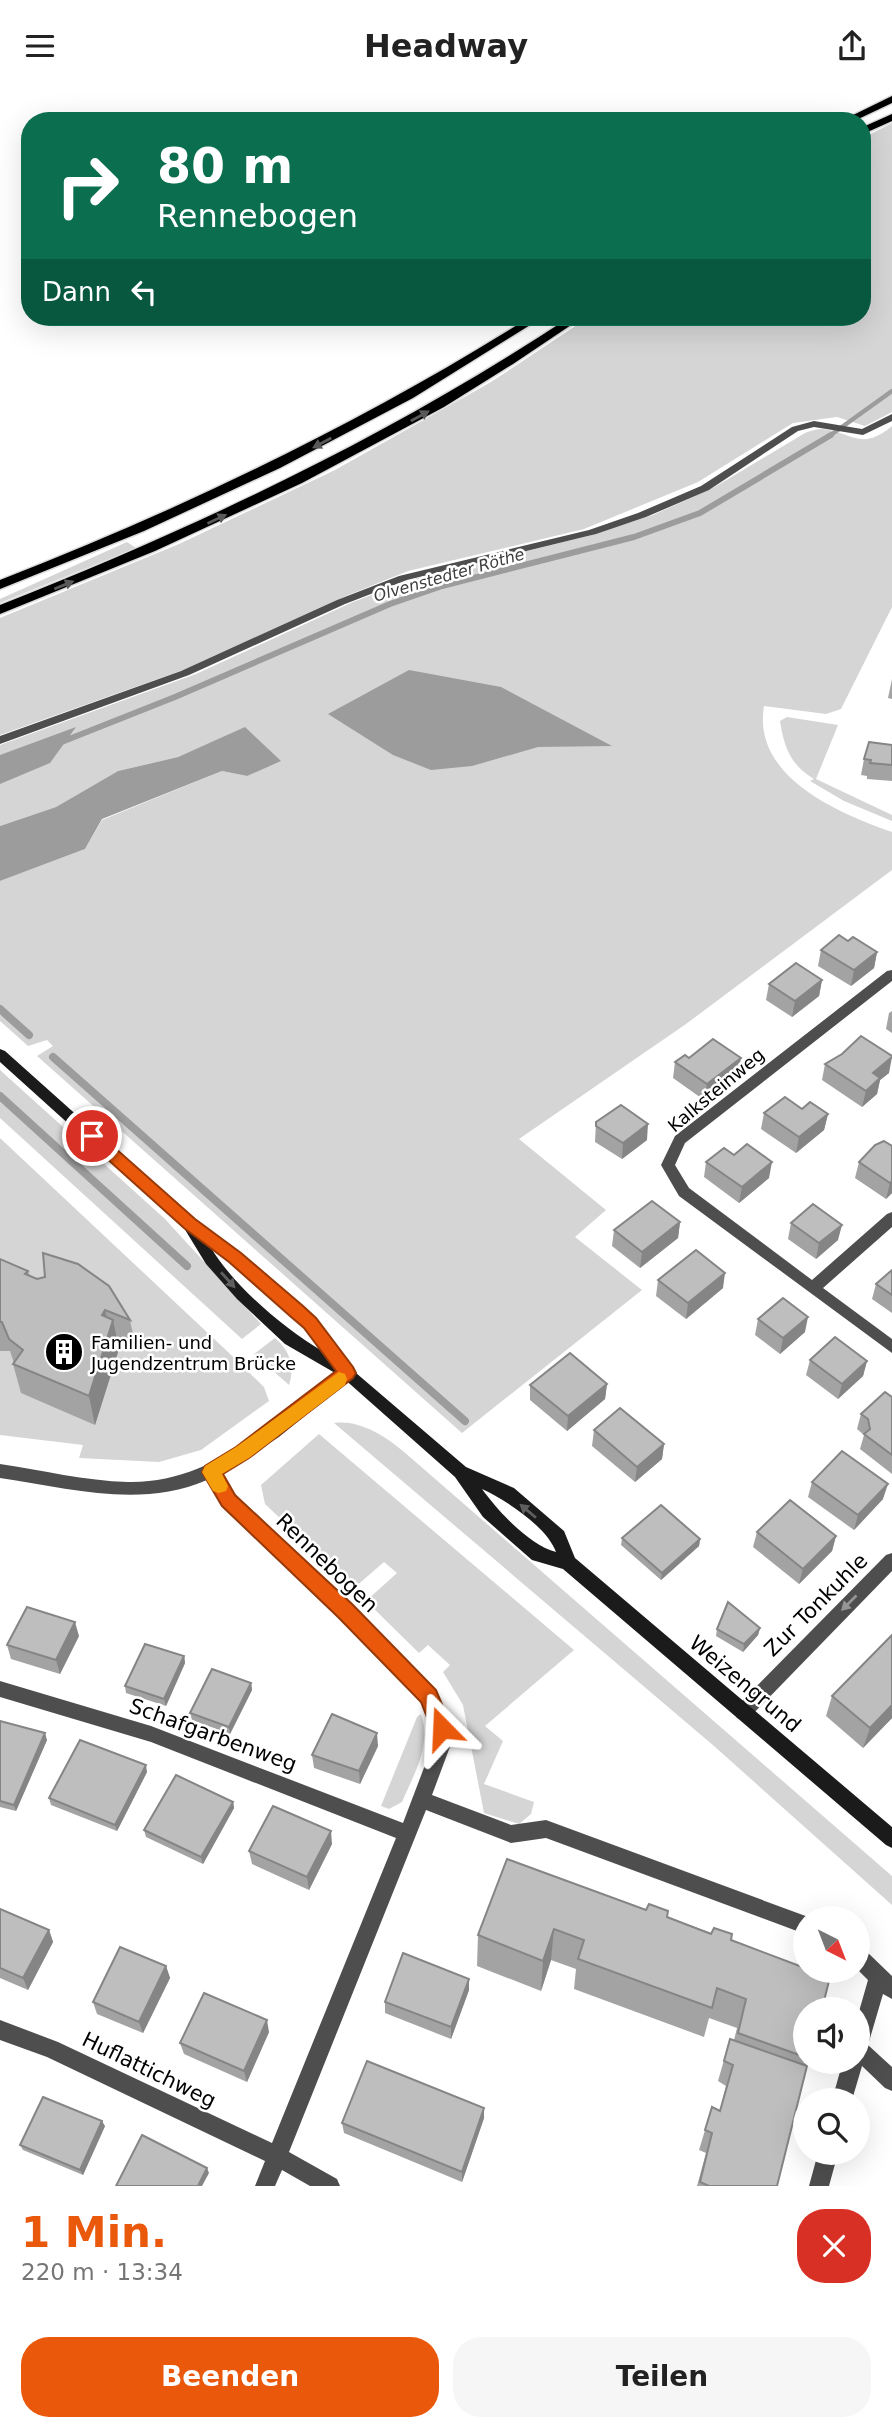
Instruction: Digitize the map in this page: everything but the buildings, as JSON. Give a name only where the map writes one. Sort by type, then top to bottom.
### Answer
[{"type":"main road","points":[[865,112],[892,99]]},
{"type":"main road","points":[[871,127],[892,117]]},
{"type":"main road","points":[[0,586],[129,534],[233,487],[350,429],[464,364],[523,326]]},
{"type":"main road","points":[[0,610],[155,547],[276,492],[482,380],[563,326]]},
{"type":"main road","name":"Weizengrund","points":[[0,1054],[190,1224],[235,1257],[310,1323],[347,1373]]},
{"type":"main road","name":"Weizengrund","points":[[190,1224],[211,1260],[290,1340],[347,1373],[461,1472],[489,1512],[538,1555],[568,1563],[892,1839]]},
{"type":"main road","name":"Weizengrund","points":[[461,1472],[508,1493],[558,1536],[568,1563]]},
{"type":"street","points":[[0,740],[185,673],[341,602],[403,578],[592,532],[642,515],[705,488],[795,429],[814,424],[863,432],[892,417]]},
{"type":"street","name":"Kalksteinweg","points":[[892,974],[680,1140],[668,1165],[684,1192],[892,1347]]},
{"type":"street","points":[[813,1288],[892,1218]]},
{"type":"street","points":[[0,1471],[130,1489],[161,1487],[211,1472],[242,1453],[347,1373]]},
{"type":"street","name":"Rennebogen","points":[[211,1472],[229,1501],[345,1611],[429,1696],[438,1712],[442,1744],[265,2186]]},
{"type":"street","name":"Zur Tonkuhle","points":[[743,1712],[892,1560]]},
{"type":"street","name":"Schafgarbenweg","points":[[0,1689],[151,1734],[406,1833]]},
{"type":"street","points":[[420,1799],[511,1834],[546,1829],[793,1921]]},
{"type":"street","points":[[870,1968],[886,1983],[870,2020]]},
{"type":"street","name":"Huflattichweg","points":[[0,2029],[51,2049],[277,2156],[330,2186]]},
{"type":"street","points":[[870,2059],[892,2081]]},
{"type":"street","points":[[819,2186],[825,2165]]},
{"type":"shaded area","points":[[892,123],[892,412],[865,426],[837,417],[793,423],[698,482],[584,529],[408,571],[183,670],[0,735],[0,618],[179,544],[335,470],[491,382],[575,326],[871,326],[871,134]]},
{"type":"shaded area","points":[[892,426],[892,607],[841,709],[826,714],[764,706],[764,731],[771,753],[785,772],[803,789],[825,803],[892,832],[892,870],[686,1024],[519,1139],[606,1210],[575,1237],[642,1290],[462,1433],[37,1056],[53,1046],[47,1040],[28,1046],[0,1021],[0,881],[85,849],[102,820],[222,771],[247,776],[245,728],[178,757],[118,771],[56,807],[0,826],[0,745],[196,674],[353,602],[414,579],[588,536],[653,515],[713,488],[807,432],[822,429],[864,439],[881,434]]},
{"type":"shaded area","points":[[127,542],[136,548],[0,603],[0,599]]},
{"type":"shaded area","points":[[409,670],[501,687],[612,746],[538,747],[472,766],[431,770],[393,755],[328,714]]},
{"type":"shaded area","points":[[787,717],[838,725],[816,779],[892,815],[892,821],[844,801],[810,781],[814,779],[799,768],[786,747],[780,721]]},
{"type":"shaded area","points":[[76,727],[50,763],[0,784],[0,755]]},
{"type":"shaded area","points":[[245,727],[281,761],[247,776],[222,771],[102,819],[85,849],[0,881],[0,826],[56,807],[118,771],[178,757]]},
{"type":"shaded area","points":[[0,1070],[165,1219],[261,1324],[242,1339],[0,1118]]},
{"type":"shaded area","points":[[0,1138],[264,1387],[269,1401],[201,1450],[159,1462],[79,1458],[83,1445],[0,1435]]},
{"type":"shaded area","points":[[275,1338],[290,1359],[289,1385],[254,1354]]},
{"type":"shaded area","points":[[334,1423],[362,1426],[403,1451],[892,1876],[892,1905],[714,1746]]},
{"type":"shaded area","points":[[319,1434],[574,1650],[485,1726],[503,1741],[484,1784],[534,1802],[531,1814],[519,1824],[484,1813],[463,1705],[443,1672],[450,1665],[428,1645],[419,1653],[366,1601],[397,1573],[384,1562],[354,1588],[265,1504],[261,1485]]},
{"type":"shaded area","points":[[421,1714],[424,1725],[423,1748],[412,1781],[402,1802],[389,1809],[381,1806],[417,1717]]},
{"type":"waterway","name":"Olvenstedter Röthe","points":[[830,436],[892,391]]},
{"type":"waterway","name":"Olvenstedter Röthe","points":[[59,743],[175,697],[390,604],[442,586],[634,537],[700,513],[830,436]]},
{"type":"waterway","points":[[0,1009],[29,1035]]},
{"type":"waterway","points":[[53,1057],[465,1421]]},
{"type":"waterway","points":[[0,1096],[187,1266]]},
{"type":"slow traffic","points":[[219,1486],[211,1472],[242,1453],[339,1379]]},
{"type":"place","name":"Familien- und Jugendzentrum Brücke","points":[[64,1352]]},
{"type":"route","points":[[92,1136],[190,1224],[235,1257],[310,1323],[347,1373],[242,1453],[211,1472],[229,1501],[345,1611],[429,1696],[438,1712],[442,1728]]}]
